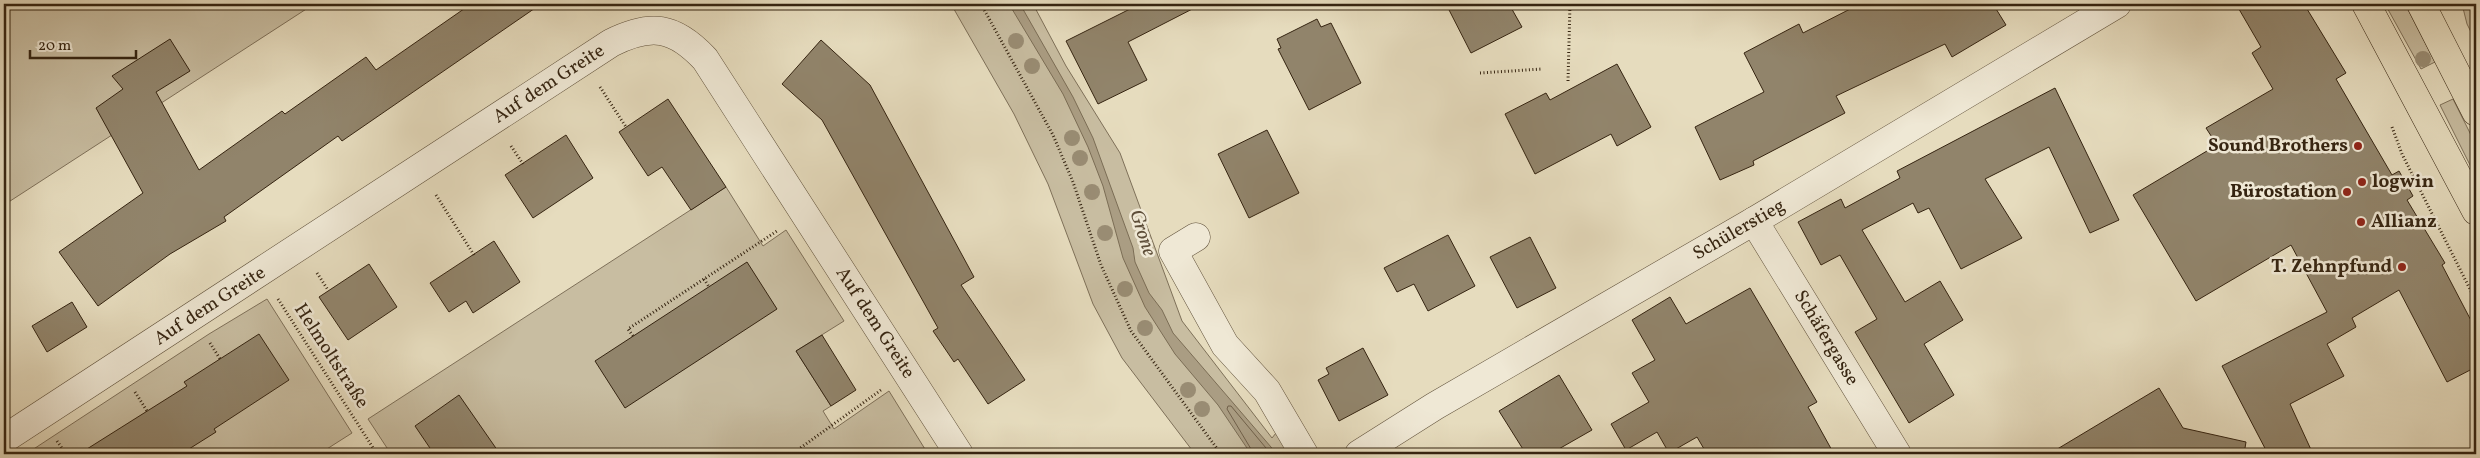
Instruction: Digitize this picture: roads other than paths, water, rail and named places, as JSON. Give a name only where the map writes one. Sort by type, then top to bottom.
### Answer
[{"type":"main road","points":[[2366,4],[2476,211]]},
{"type":"main road","points":[[2421,4],[2476,112]]},
{"type":"street","name":"Schülerstieg","points":[[1359,454],[1435,406],[1754,221],[2117,4]]},
{"type":"street","name":"Auf dem Greite","points":[[4,439],[583,62],[632,33],[657,30],[680,37],[705,59],[959,454]]},
{"type":"street","name":"Schäfergasse","points":[[1754,221],[1897,454]]},
{"type":"street","points":[[1196,237],[1173,251],[1225,345],[1267,391],[1304,454]]},
{"type":"water","points":[[1009,4],[1020,4],[1073,97],[1093,138],[1133,248],[1135,262],[1149,293],[1162,310],[1173,333],[1277,454],[1251,454],[1218,405],[1175,354],[1145,307],[1123,258],[1103,186],[1088,147],[1063,94]]},
{"type":"place","name":"Sound Brothers","points":[[2358,146]]},
{"type":"place","name":"logwin","points":[[2362,182]]},
{"type":"place","name":"Bürostation","points":[[2347,192]]},
{"type":"place","name":"Allianz","points":[[2361,222]]},
{"type":"place","name":"T. Zehnpfund","points":[[2402,267]]},
{"type":"water label","name":"Grone","points":[[1142,233]]}]
